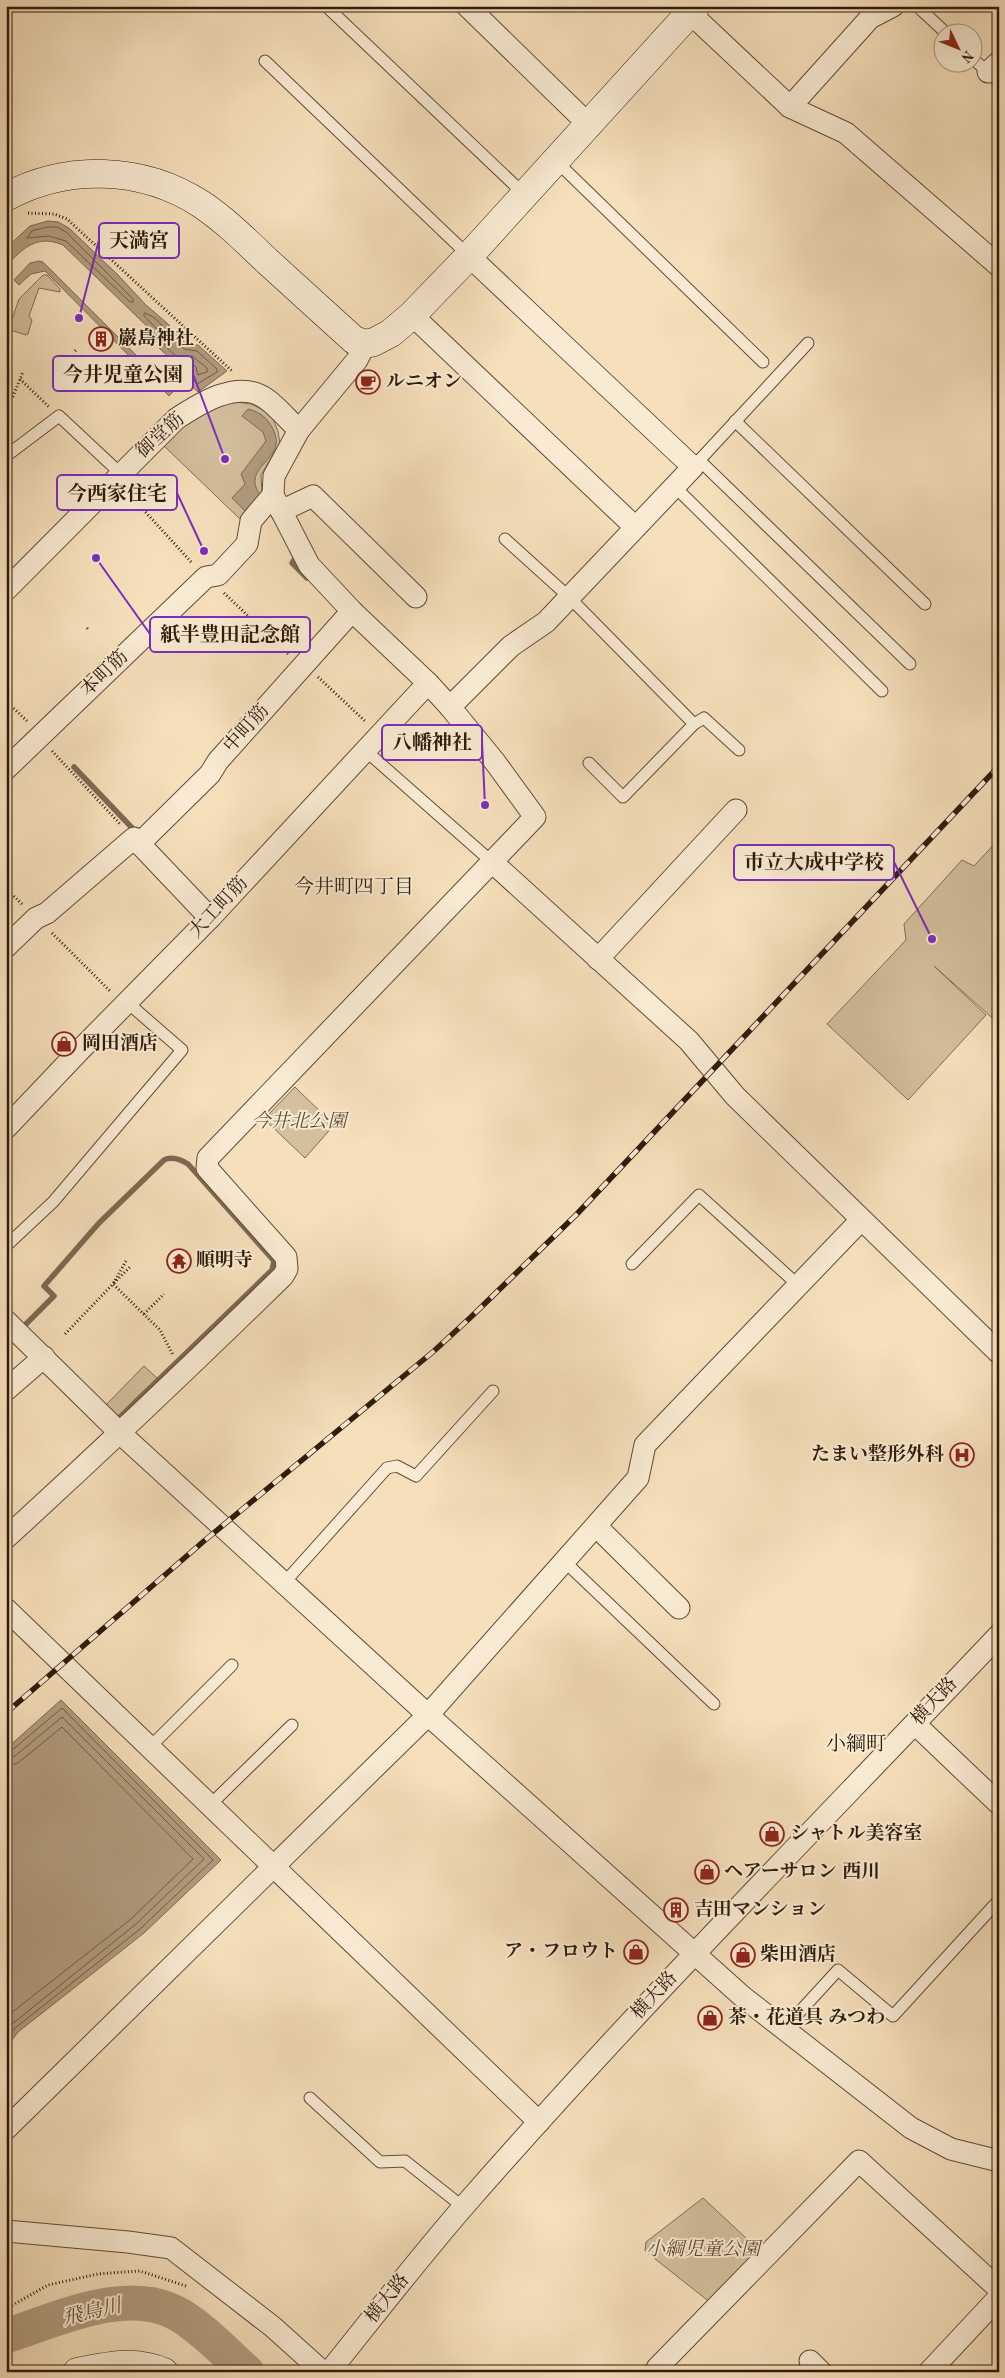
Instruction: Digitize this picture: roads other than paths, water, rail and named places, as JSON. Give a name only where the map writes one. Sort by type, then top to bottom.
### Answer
[{"type":"street","points":[[467,6],[588,124]]},
{"type":"street","points":[[790,107],[870,18],[893,6]]},
{"type":"street","points":[[14,206],[41,181],[63,176],[108,173],[151,180],[180,191],[216,214],[354,340],[364,344],[374,342],[391,332],[412,315],[469,256],[693,10],[790,107],[846,133],[999,266]]},
{"type":"street","points":[[450,707],[511,646],[546,622],[696,464],[469,256]]},
{"type":"street","points":[[412,315],[635,527]]},
{"type":"street","name":"本町筋","points":[[6,769],[206,577],[218,575],[247,544],[251,521],[269,505],[274,476],[299,430],[357,360],[364,344]]},
{"type":"street","name":"御堂筋","points":[[6,590],[120,473],[176,419],[197,406],[216,396],[246,391],[264,397],[299,430]]},
{"type":"street","points":[[6,1538],[120,1433],[168,1385],[187,1370],[283,1276],[288,1269],[286,1257],[207,1168],[208,1158],[534,817],[495,762],[450,707],[428,683],[352,611],[309,565],[269,505],[313,496],[416,597]]},
{"type":"street","name":"中町筋","points":[[6,947],[36,918],[46,913],[136,841],[210,774],[218,762],[352,611]]},
{"type":"street","name":"大工町筋","points":[[6,1128],[210,918],[428,683]]},
{"type":"street","points":[[598,959],[736,810]]},
{"type":"street","points":[[136,841],[210,918]]},
{"type":"street","points":[[492,862],[689,1042],[734,1096],[999,1353]]},
{"type":"street","points":[[6,2129],[428,1715],[638,1478],[645,1445],[861,1220]]},
{"type":"street","points":[[6,1321],[120,1433],[428,1715],[694,1954],[784,2030],[911,2128],[951,2149],[999,2161]]},
{"type":"street","points":[[6,1390],[44,1357]]},
{"type":"street","points":[[596,1526],[680,1608]]},
{"type":"street","points":[[6,1609],[539,2122]]},
{"type":"street","name":"横大路","points":[[329,2372],[463,2207],[539,2122],[694,1954],[999,1635]]},
{"type":"street","points":[[914,1724],[999,1804]]},
{"type":"street","points":[[657,2368],[859,2161],[999,2289]]},
{"type":"street","points":[[6,2231],[172,2248],[273,2327],[322,2372]]},
{"type":"street","points":[[929,2372],[999,2297]]},
{"type":"street","points":[[77,2372],[116,2364],[142,2364],[164,2372]]},
{"type":"lane","points":[[326,6],[524,194]]},
{"type":"lane","points":[[917,6],[934,22]]},
{"type":"lane","points":[[265,61],[469,256]]},
{"type":"lane","points":[[555,160],[763,362]]},
{"type":"lane","points":[[808,343],[696,464],[910,664]]},
{"type":"lane","points":[[6,456],[59,416],[120,473]]},
{"type":"lane","points":[[736,421],[925,604]]},
{"type":"lane","points":[[674,487],[882,691]]},
{"type":"lane","points":[[505,539],[569,597],[694,724]]},
{"type":"lane","points":[[589,763],[623,797],[694,724],[704,718],[739,750]]},
{"type":"lane","points":[[366,751],[492,862]]},
{"type":"lane","points":[[6,1246],[53,1202],[182,1050],[126,1004]]},
{"type":"lane","points":[[632,1264],[699,1195],[798,1285]]},
{"type":"lane","points":[[284,1583],[387,1468],[397,1466],[416,1476],[493,1391]]},
{"type":"lane","points":[[564,1561],[714,1704]]},
{"type":"lane","points":[[150,1747],[232,1665]]},
{"type":"lane","points":[[210,1805],[292,1725]]},
{"type":"lane","points":[[784,2030],[838,1970],[893,2016],[999,1900]]},
{"type":"lane","points":[[310,2098],[380,2162],[405,2160],[463,2207]]},
{"type":"water","points":[[48,221],[58,222],[69,228],[188,345],[198,345],[227,371],[198,392],[186,381],[186,373],[159,348],[158,337],[63,245],[46,241],[38,242],[18,254],[6,266],[6,248],[30,226]]},
{"type":"water","points":[[43,262],[173,392],[169,396],[45,271],[31,274],[19,285],[14,280],[30,263]]},
{"type":"water","points":[[248,409],[260,414],[268,421],[275,434],[276,443],[274,450],[257,473],[255,484],[260,495],[245,511],[232,498],[245,484],[241,474],[266,441],[263,432],[242,416]]},
{"type":"water","points":[[61,1700],[221,1860],[144,1933],[18,2032],[6,2048],[6,1749]]},
{"type":"waterway","points":[[294,554],[296,557],[292,563],[307,578]]},
{"type":"waterway","points":[[74,767],[136,832]]},
{"type":"waterway","points":[[22,1328],[54,1296],[44,1286],[99,1223],[164,1160],[170,1158],[188,1164],[274,1261],[272,1270],[119,1418]]},
{"type":"waterway","points":[[6,1344],[13,1338]]},
{"type":"waterway","name":"飛鳥川","points":[[6,2336],[91,2308],[135,2303],[156,2306],[176,2313],[194,2324],[247,2372]]},
{"type":"railway","points":[[6,1713],[204,1541],[434,1351],[471,1317],[576,1215],[999,766]]},
{"type":"place","name":"天満宮","points":[[79,318]]},
{"type":"place","name":"巖島神社","points":[[101,339]]},
{"type":"place","name":"ルニオン","points":[[368,382]]},
{"type":"place","name":"今井児童公園","points":[[225,459]]},
{"type":"place","name":"今西家住宅","points":[[204,551]]},
{"type":"place","name":"紙半豊田記念館","points":[[96,558]]},
{"type":"place","name":"八幡神社","points":[[485,805]]},
{"type":"place","name":"市立大成中学校","points":[[932,939]]},
{"type":"place","name":"岡田酒店","points":[[64,1044]]},
{"type":"place","name":"順明寺","points":[[179,1261]]},
{"type":"place","name":"たまい整形外科","points":[[962,1455]]},
{"type":"place","name":"シャトル美容室","points":[[772,1834]]},
{"type":"place","name":"ヘアーサロン 西川","points":[[707,1872]]},
{"type":"place","name":"吉田マンション","points":[[676,1910]]},
{"type":"place","name":"ア・フロウト","points":[[636,1952]]},
{"type":"place","name":"柴田酒店","points":[[743,1955]]},
{"type":"place","name":"茶・花道具 みつわ","points":[[710,2018]]},
{"type":"district","name":"今井町四丁目","points":[[354,888]]},
{"type":"district","name":"小綱町","points":[[856,1745]]},
{"type":"park label","name":"今井北公園","points":[[299,1122]]},
{"type":"park label","name":"小綱児童公園","points":[[703,2250]]}]
